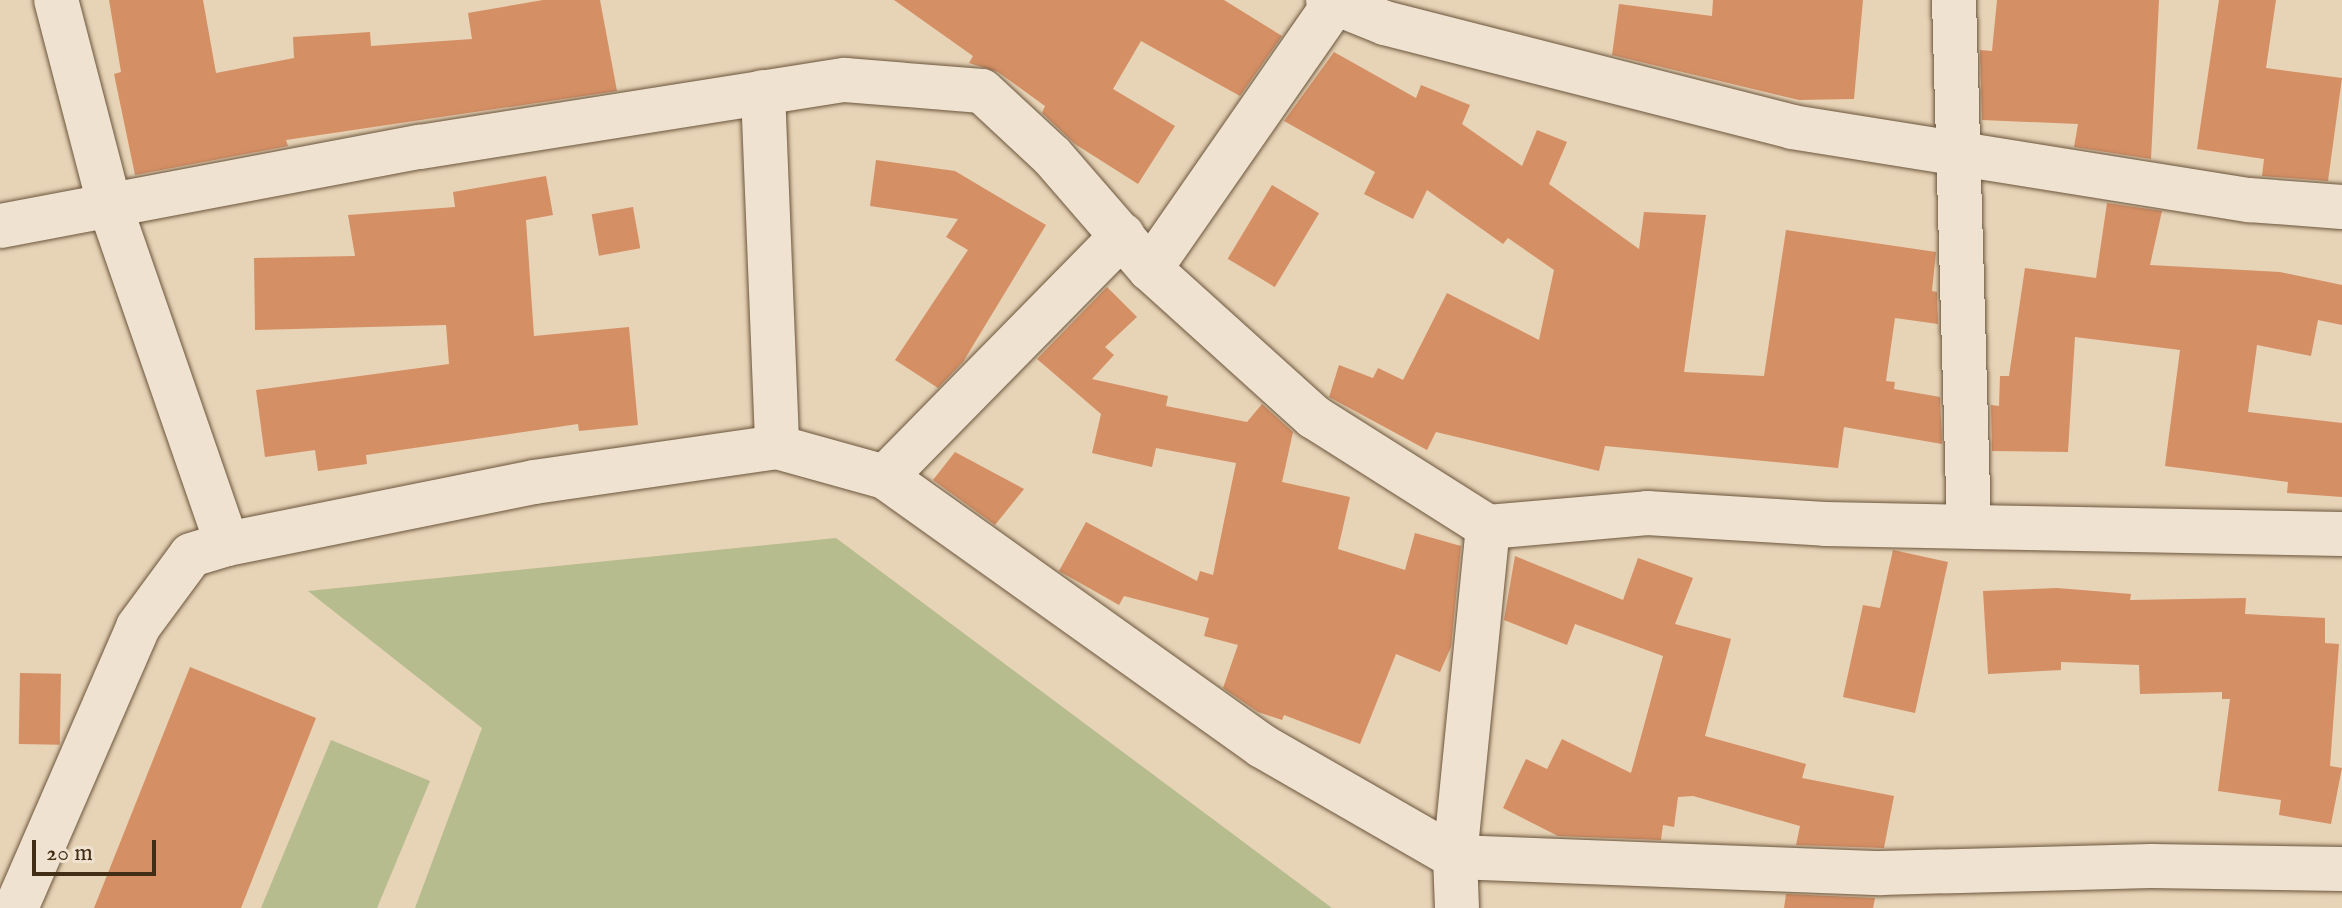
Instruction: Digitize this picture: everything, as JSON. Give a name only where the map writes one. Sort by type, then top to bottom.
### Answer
[{"type":"street","points":[[56,0],[110,207],[227,544]]},
{"type":"street","points":[[1954,0],[1969,526]]},
{"type":"street","points":[[1150,269],[1333,1],[1385,23],[1792,127],[2249,200],[2342,207]]},
{"type":"street","points":[[0,226],[420,147],[845,80],[982,91],[1123,235],[1150,269],[1314,417],[1488,527],[1647,513],[1969,526],[2342,534]]},
{"type":"street","points":[[763,92],[777,447]]},
{"type":"street","points":[[885,477],[1123,235]]},
{"type":"street","points":[[16,908],[138,627],[191,555],[227,544],[534,482],[777,447],[885,477],[1262,746],[1455,857],[1881,873],[2342,869]]},
{"type":"street","points":[[1457,908],[1455,857],[1488,527]]},
{"type":"green space","points":[[836,538],[1332,908],[415,908],[482,728],[308,591]]},
{"type":"green space","points":[[331,740],[430,781],[377,908],[261,908]]},
{"type":"building","points":[[109,0],[203,0],[216,73],[294,58],[293,37],[370,32],[371,46],[472,39],[468,13],[543,0],[600,0],[617,91],[286,140],[288,146],[135,175],[114,74],[121,72]]},
{"type":"building","points":[[894,0],[1224,0],[1282,36],[1240,96],[1141,41],[1113,89],[1175,126],[1138,184],[1075,144],[1042,113],[1045,106],[998,72],[969,63],[973,56]]},
{"type":"building","points":[[1713,0],[1863,0],[1854,99],[1799,100],[1612,55],[1619,4],[1712,16]]},
{"type":"building","points":[[1997,0],[2159,0],[2151,159],[2074,147],[2078,124],[1982,120],[1980,50],[1992,51]]},
{"type":"building","points":[[2219,0],[2276,0],[2266,68],[2342,78],[2328,181],[2262,176],[2264,159],[2197,149]]},
{"type":"building","points":[[1334,52],[1416,98],[1421,85],[1470,105],[1462,124],[1522,166],[1537,130],[1567,142],[1549,184],[1639,249],[1644,212],[1706,215],[1684,372],[1764,376],[1786,230],[1936,252],[1932,291],[1937,292],[1938,324],[1895,318],[1886,381],[1895,382],[1894,389],[1940,397],[1942,444],[1844,427],[1838,468],[1605,446],[1599,471],[1436,432],[1427,450],[1329,397],[1339,365],[1373,378],[1378,368],[1403,380],[1447,293],[1539,340],[1554,270],[1508,238],[1503,244],[1427,190],[1413,219],[1364,194],[1375,172],[1284,121]]},
{"type":"building","points":[[876,160],[955,171],[1046,225],[963,362],[938,388],[895,360],[968,250],[946,237],[958,219],[870,206]]},
{"type":"building","points":[[546,176],[553,215],[526,220],[534,336],[629,327],[638,425],[579,431],[578,424],[366,455],[367,464],[318,471],[315,450],[265,457],[256,390],[449,364],[446,325],[255,330],[254,258],[355,256],[348,215],[455,207],[453,192]]},
{"type":"building","points":[[1272,185],[1319,213],[1275,287],[1228,259]]},
{"type":"building","points":[[2107,203],[2162,211],[2150,265],[2280,272],[2342,285],[2342,325],[2318,320],[2311,356],[2257,345],[2248,412],[2342,423],[2342,497],[2287,493],[2288,482],[2165,466],[2180,350],[2075,337],[2068,452],[1992,451],[1991,405],[1999,406],[2000,376],[2009,376],[2025,268],[2096,278]]},
{"type":"building","points":[[633,207],[640,248],[599,256],[592,214]]},
{"type":"building","points":[[1107,287],[1137,317],[1105,347],[1114,355],[1092,379],[1168,396],[1166,406],[1247,422],[1262,404],[1293,432],[1282,482],[1350,497],[1338,549],[1405,570],[1415,533],[1461,546],[1451,647],[1440,672],[1396,654],[1360,744],[1284,715],[1282,720],[1258,712],[1223,688],[1238,645],[1204,636],[1209,618],[1124,596],[1119,605],[1059,571],[1086,522],[1197,581],[1200,571],[1213,575],[1236,463],[1156,448],[1152,467],[1092,453],[1101,414],[1037,359]]},
{"type":"building","points":[[955,452],[1024,489],[995,525],[933,480]]},
{"type":"building","points":[[1893,550],[1948,562],[1915,713],[1843,697],[1863,605],[1880,608]]},
{"type":"building","points":[[1515,556],[1623,600],[1638,558],[1693,578],[1675,624],[1731,639],[1705,736],[1806,764],[1802,778],[1894,796],[1884,848],[1796,845],[1800,826],[1693,796],[1678,797],[1674,827],[1663,825],[1661,840],[1558,836],[1503,808],[1526,759],[1547,769],[1562,739],[1631,773],[1663,656],[1575,624],[1567,645],[1504,620]]},
{"type":"building","points":[[2057,588],[2131,594],[2130,600],[2246,598],[2245,614],[2325,618],[2325,643],[2339,644],[2330,766],[2342,768],[2331,824],[2279,815],[2281,800],[2218,791],[2230,699],[2222,699],[2222,692],[2140,694],[2139,665],[2061,662],[2061,670],[1988,674],[1983,591]]},
{"type":"building","points":[[190,667],[316,718],[241,908],[94,908]]},
{"type":"building","points":[[20,673],[61,674],[60,745],[19,744]]},
{"type":"building","points":[[1786,894],[1875,898],[1873,908],[1784,908]]}]
